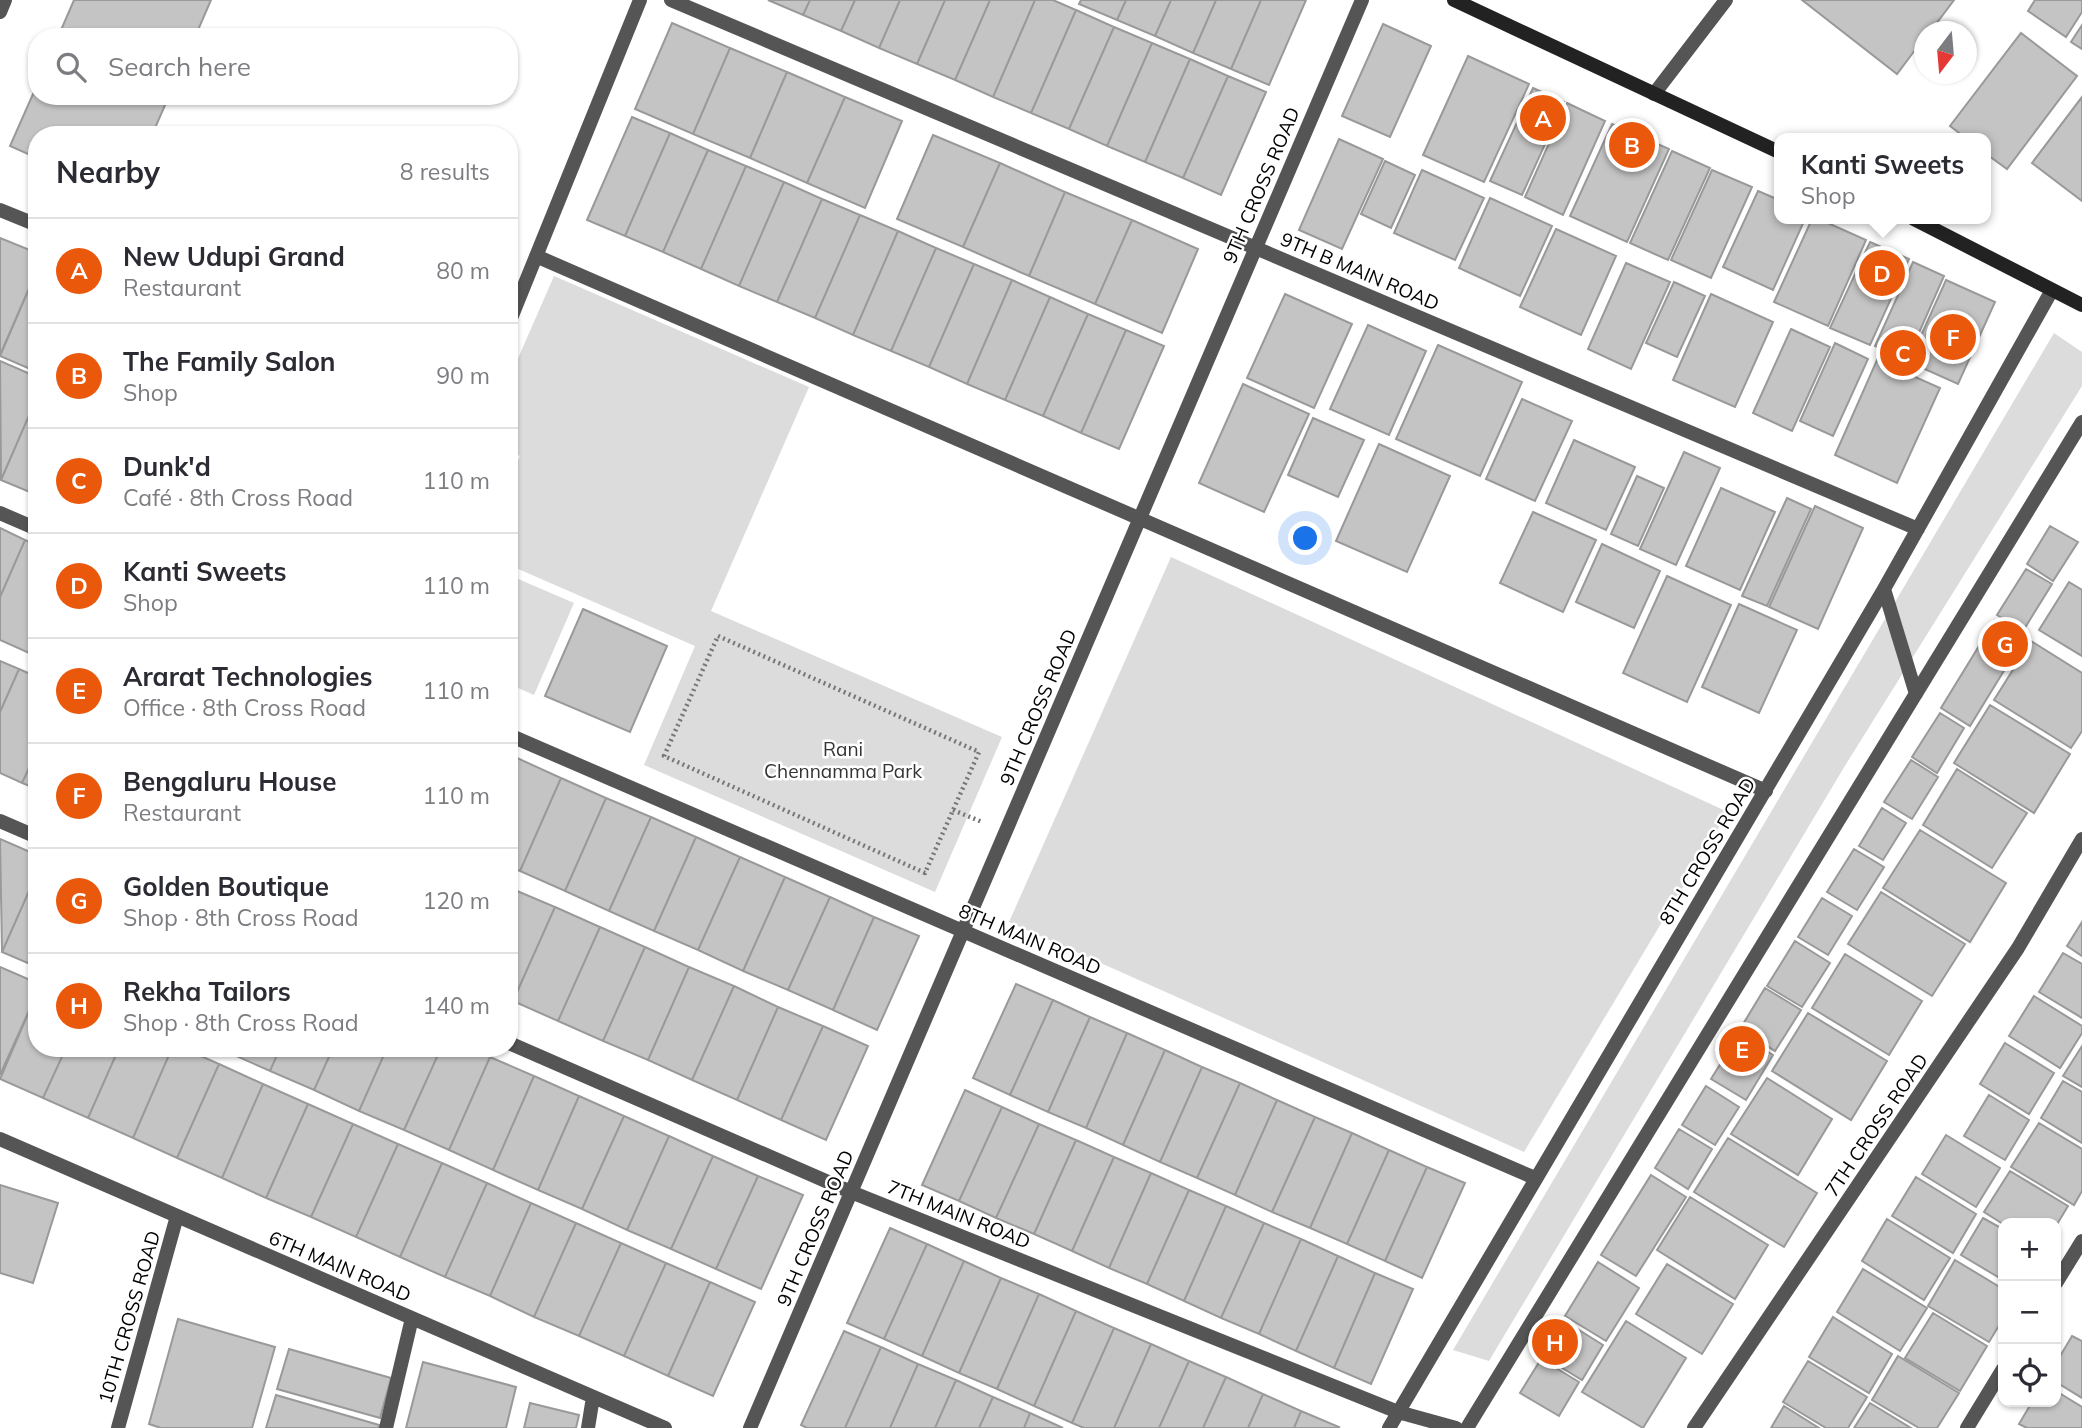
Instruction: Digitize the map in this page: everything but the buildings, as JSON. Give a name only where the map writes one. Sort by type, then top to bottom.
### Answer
[{"type":"main road","points":[[1454,0],[1774,150]]},
{"type":"main road","points":[[1924,224],[2082,305]]},
{"type":"street","points":[[0,12],[5,0]]},
{"type":"street","points":[[518,301],[640,0]]},
{"type":"street","name":"9TH B MAIN ROAD","points":[[671,0],[1917,529]]},
{"type":"street","name":"9TH CROSS ROAD","points":[[750,1428],[1362,0]]},
{"type":"street","points":[[1654,94],[1726,0]]},
{"type":"street","points":[[0,210],[28,221]]},
{"type":"street","points":[[536,256],[1766,791]]},
{"type":"street","name":"8TH CROSS ROAD","points":[[1390,1428],[1884,589],[2052,290]]},
{"type":"street","points":[[1467,1428],[2082,422]]},
{"type":"street","points":[[0,513],[28,525]]},
{"type":"street","points":[[1884,589],[1916,694]]},
{"type":"street","name":"8TH MAIN ROAD","points":[[518,738],[1535,1178]]},
{"type":"street","points":[[0,821],[28,832]]},
{"type":"street","name":"7TH CROSS ROAD","points":[[1694,1428],[2018,948],[2082,839]]},
{"type":"street","name":"7TH MAIN ROAD","points":[[518,1047],[851,1192],[1398,1412]]},
{"type":"street","name":"6TH MAIN ROAD","points":[[0,1139],[665,1428]]},
{"type":"street","name":"10TH CROSS ROAD","points":[[118,1428],[177,1216]]},
{"type":"street","points":[[2057,1281],[2082,1241]]},
{"type":"street","points":[[386,1428],[412,1318]]},
{"type":"street","points":[[1967,1428],[1998,1377]]},
{"type":"street","points":[[588,1428],[593,1397]]},
{"type":"street","points":[[1398,1412],[1456,1428]]},
{"type":"path","points":[[718,636],[979,752],[925,873],[664,756],[718,636]]},
{"type":"green space","name":"Rani Chennamma Park","points":[[554,276],[809,387],[711,611],[1002,737],[935,892],[644,765],[695,646],[518,569],[518,358]]},
{"type":"green space","points":[[2054,333],[2082,352],[2082,386],[1843,769],[1489,1361],[1453,1350]]},
{"type":"green space","points":[[1171,557],[1728,812],[1524,1152],[1009,922]]},
{"type":"green space","points":[[518,579],[574,603],[534,695],[518,688]]},
{"type":"place","name":"New Udupi Grand","points":[[1543,118]]},
{"type":"place","name":"The Family Salon","points":[[1632,145]]},
{"type":"place","name":"Kanti Sweets","points":[[1882,273]]},
{"type":"place","name":"Bengaluru House","points":[[1953,337]]},
{"type":"place","name":"Dunk'd","points":[[1903,353]]},
{"type":"place","name":"Golden Boutique","points":[[2005,644]]},
{"type":"place","name":"Ararat Technologies","points":[[1742,1049]]},
{"type":"place","name":"Rekha Tailors","points":[[1555,1342]]}]
